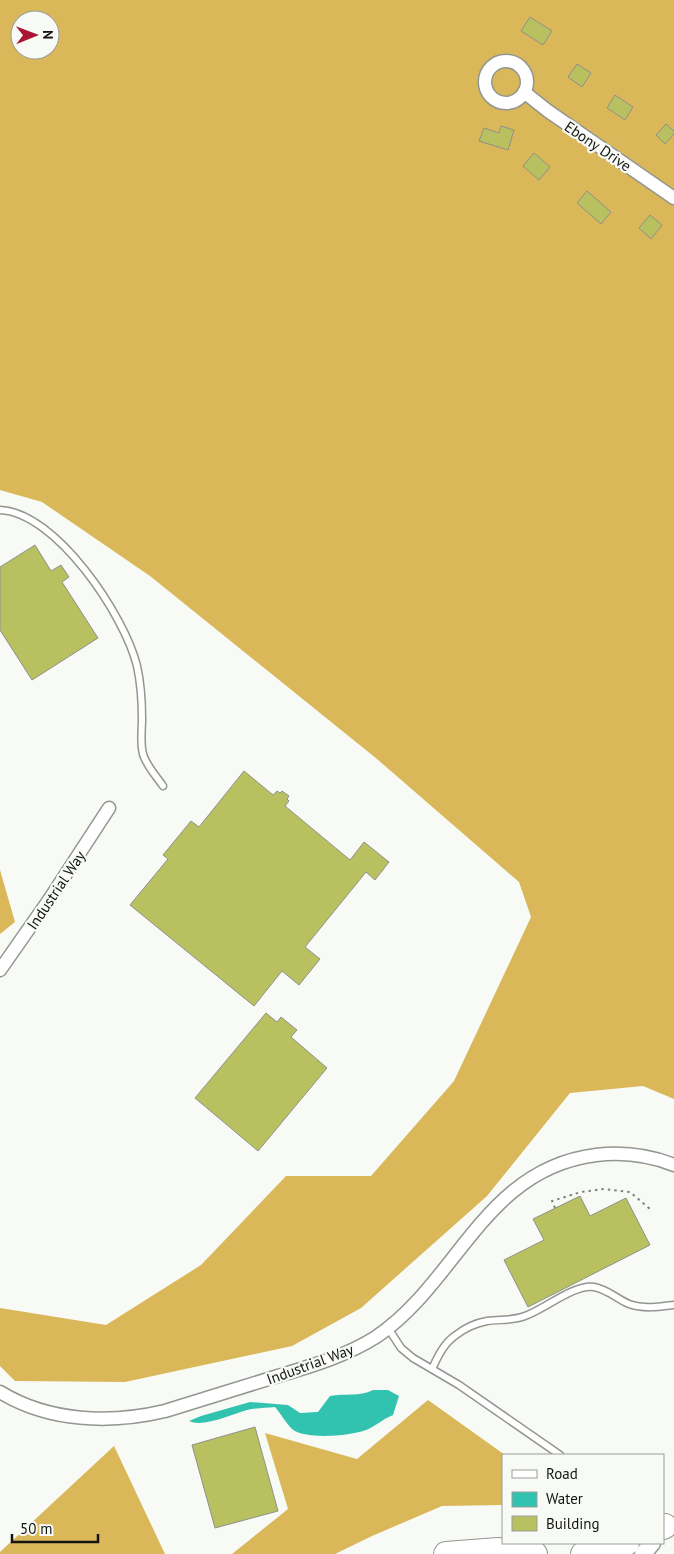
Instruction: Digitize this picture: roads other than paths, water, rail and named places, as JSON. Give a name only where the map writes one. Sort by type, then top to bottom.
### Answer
[{"type":"highway","points":[[583,1554],[611,1550],[625,1544]]},
{"type":"highway","points":[[446,1554],[498,1550],[535,1554]]},
{"type":"street","name":"Ebony Drive","points":[[524,92],[548,111],[674,198]]},
{"type":"street","name":"Industrial Way","points":[[0,970],[44,908],[109,808]]},
{"type":"street","name":"Industrial Way","points":[[0,1392],[36,1408],[74,1417],[118,1418],[149,1415],[324,1362],[358,1347],[388,1328],[415,1303],[494,1209],[526,1180],[572,1160],[602,1155],[625,1154],[674,1165]]},
{"type":"lane","points":[[0,510],[10,510],[26,518],[40,526],[62,544],[99,589],[119,620],[132,651],[137,669],[142,704],[142,753],[162,786]]},
{"type":"lane","points":[[432,1369],[440,1351],[466,1328],[476,1323],[512,1320],[525,1316],[585,1287],[602,1289],[628,1304],[640,1307],[658,1307],[674,1304]]},
{"type":"lane","points":[[388,1328],[408,1354],[459,1385],[559,1454]]},
{"type":"water","points":[[373,1390],[388,1390],[399,1396],[393,1415],[366,1430],[350,1434],[317,1436],[298,1432],[290,1427],[275,1407],[247,1410],[210,1422],[195,1423],[189,1421],[250,1402],[288,1405],[300,1413],[318,1412],[330,1396],[357,1394]]}]
